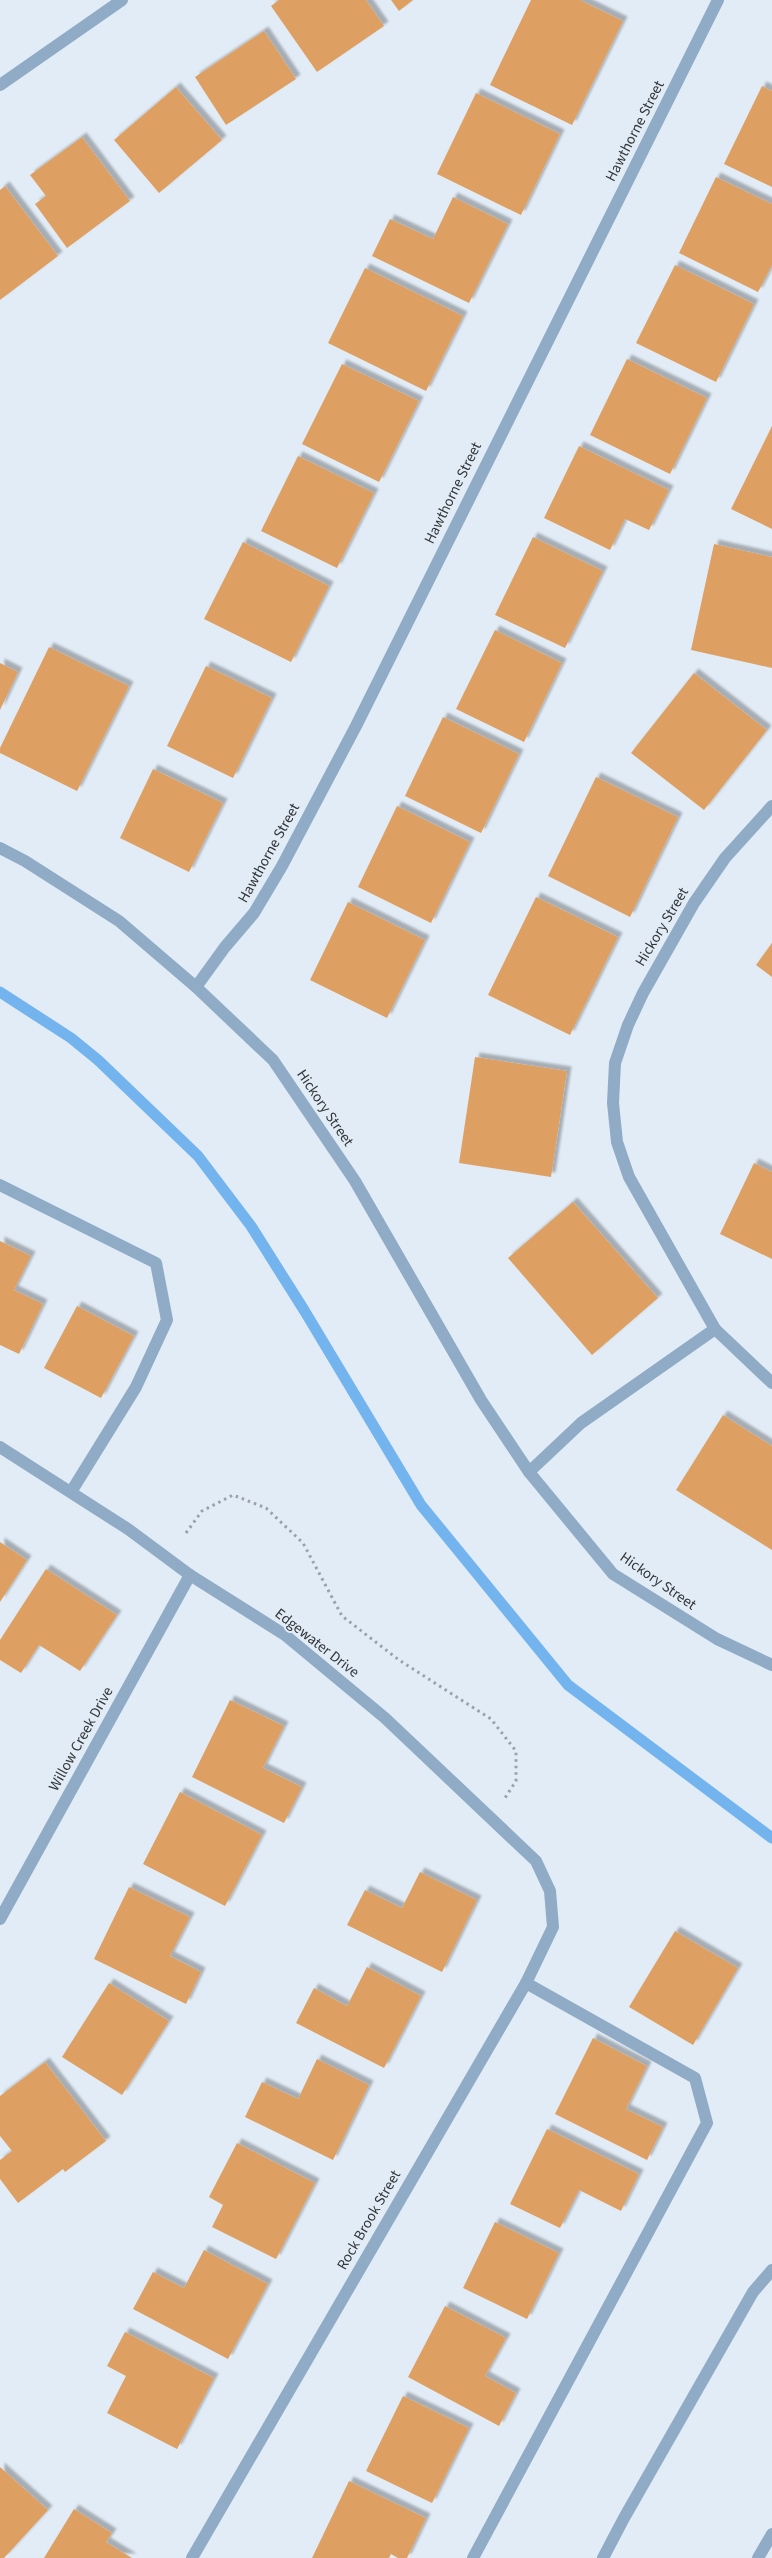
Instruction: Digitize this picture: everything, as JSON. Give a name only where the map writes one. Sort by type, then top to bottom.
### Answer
[{"type":"street","points":[[0,85],[122,0]]},
{"type":"street","name":"Hawthorne Street","points":[[196,987],[225,946],[254,914],[282,866],[360,717],[718,0]]},
{"type":"street","name":"Hickory Street","points":[[772,806],[724,858],[694,903],[643,992],[628,1025],[615,1063],[613,1103],[617,1142],[629,1177],[715,1329],[772,1383]]},
{"type":"street","name":"Hickory Street","points":[[0,848],[25,861],[119,921],[196,987],[273,1060],[355,1182],[481,1400],[530,1472],[613,1574],[717,1639],[772,1665]]},
{"type":"street","points":[[0,1184],[156,1263],[167,1320],[136,1388],[71,1492]]},
{"type":"street","points":[[530,1472],[581,1423],[715,1329]]},
{"type":"street","name":"Edgewater Drive","points":[[0,1447],[128,1529],[190,1575],[285,1635],[385,1718],[536,1861],[550,1891]]},
{"type":"street","name":"Willow Creek Drive","points":[[0,1919],[190,1575]]},
{"type":"street","name":"Rock Brook Street","points":[[192,2558],[526,1983],[553,1927],[550,1891]]},
{"type":"street","points":[[473,2558],[707,2123],[695,2078],[526,1983]]},
{"type":"street","points":[[603,2558],[753,2292],[772,2270]]},
{"type":"street","points":[[758,2558],[772,2534]]},
{"type":"path","points":[[186,1533],[202,1511],[233,1495],[266,1508],[303,1543],[342,1616],[399,1660],[491,1720],[496,1726],[516,1751],[516,1782],[504,1799]]},
{"type":"building","points":[[279,0],[366,0],[384,26],[317,72],[271,6]]},
{"type":"building","points":[[391,0],[413,0],[399,11]]},
{"type":"building","points":[[531,0],[580,0],[623,21],[572,125],[490,85]]},
{"type":"building","points":[[264,31],[296,79],[226,125],[195,77]]},
{"type":"building","points":[[762,86],[772,91],[772,187],[724,164]]},
{"type":"building","points":[[176,87],[222,140],[159,193],[114,140]]},
{"type":"building","points":[[476,93],[560,134],[521,215],[437,174]]},
{"type":"building","points":[[82,137],[130,201],[67,248],[35,204],[46,196],[30,175]]},
{"type":"building","points":[[716,177],[772,204],[772,265],[758,292],[679,253]]},
{"type":"building","points":[[5,186],[58,256],[0,300],[0,190]]},
{"type":"building","points":[[453,197],[508,224],[469,303],[372,256],[390,219],[433,239]]},
{"type":"building","points":[[675,265],[754,304],[716,382],[636,343]]},
{"type":"building","points":[[365,268],[463,316],[426,391],[328,343]]},
{"type":"building","points":[[627,359],[707,398],[670,474],[590,435]]},
{"type":"building","points":[[342,364],[419,401],[379,482],[302,444]]},
{"type":"building","points":[[772,426],[772,529],[731,509]]},
{"type":"building","points":[[579,446],[669,490],[649,530],[625,519],[610,550],[544,518]]},
{"type":"building","points":[[298,456],[374,493],[337,568],[261,531]]},
{"type":"building","points":[[533,537],[603,571],[565,648],[495,615]]},
{"type":"building","points":[[243,542],[329,586],[291,662],[204,619]]},
{"type":"building","points":[[714,544],[772,557],[772,668],[691,650]]},
{"type":"building","points":[[495,630],[562,663],[524,742],[456,709]]},
{"type":"building","points":[[49,647],[129,686],[77,791],[0,753],[0,748]]},
{"type":"building","points":[[0,663],[18,672],[0,710]]},
{"type":"building","points":[[206,666],[272,698],[233,778],[167,746]]},
{"type":"building","points":[[694,673],[767,730],[704,810],[631,753]]},
{"type":"building","points":[[443,717],[519,754],[481,833],[405,796]]},
{"type":"building","points":[[153,769],[223,803],[189,872],[120,838]]},
{"type":"building","points":[[596,777],[678,817],[630,917],[548,876]]},
{"type":"building","points":[[397,806],[470,842],[431,923],[358,887]]},
{"type":"building","points":[[536,897],[618,937],[570,1035],[488,995]]},
{"type":"building","points":[[348,902],[425,940],[387,1018],[310,980]]},
{"type":"building","points":[[772,943],[772,977],[756,965]]},
{"type":"building","points":[[475,1057],[567,1071],[551,1177],[459,1163]]},
{"type":"building","points":[[754,1163],[772,1172],[772,1259],[720,1234]]},
{"type":"building","points":[[573,1202],[658,1298],[592,1355],[508,1258]]},
{"type":"building","points":[[0,1241],[31,1256],[14,1290],[43,1304],[19,1354],[0,1345]]},
{"type":"building","points":[[77,1306],[134,1336],[101,1398],[44,1368]]},
{"type":"building","points":[[723,1415],[772,1446],[772,1550],[676,1490]]},
{"type":"building","points":[[0,1542],[27,1560],[0,1602]]},
{"type":"building","points":[[46,1569],[117,1615],[80,1671],[39,1645],[21,1673],[0,1660],[0,1640]]},
{"type":"building","points":[[230,1700],[284,1726],[263,1768],[302,1787],[284,1823],[192,1777]]},
{"type":"building","points":[[180,1792],[262,1835],[225,1906],[143,1864]]},
{"type":"building","points":[[420,1872],[477,1900],[442,1972],[347,1925],[365,1890],[402,1908]]},
{"type":"building","points":[[129,1887],[190,1917],[170,1956],[201,1972],[186,2004],[94,1959]]},
{"type":"building","points":[[675,1931],[738,1968],[693,2045],[629,2007]]},
{"type":"building","points":[[367,1967],[421,1996],[384,2068],[296,2023],[314,1988],[347,2006]]},
{"type":"building","points":[[109,1983],[169,2021],[122,2095],[62,2057]]},
{"type":"building","points":[[593,2038],[647,2066],[626,2109],[663,2127],[647,2160],[555,2114]]},
{"type":"building","points":[[317,2059],[369,2085],[333,2160],[245,2117],[262,2082],[298,2099]]},
{"type":"building","points":[[45,2062],[106,2141],[65,2172],[63,2169],[18,2203],[0,2179],[0,2160],[12,2151],[0,2136],[0,2096]]},
{"type":"building","points":[[547,2129],[639,2174],[621,2211],[579,2190],[560,2228],[510,2204]]},
{"type":"building","points":[[237,2143],[315,2183],[276,2259],[212,2227],[223,2205],[209,2197]]},
{"type":"building","points":[[495,2222],[559,2253],[527,2319],[463,2288]]},
{"type":"building","points":[[204,2250],[268,2284],[228,2359],[133,2309],[153,2272],[184,2288]]},
{"type":"building","points":[[445,2306],[506,2338],[485,2376],[516,2393],[499,2426],[408,2377]]},
{"type":"building","points":[[125,2332],[214,2378],[177,2449],[107,2413],[126,2376],[107,2366]]},
{"type":"building","points":[[403,2396],[469,2428],[432,2503],[366,2471]]},
{"type":"building","points":[[0,2467],[48,2510],[4,2558],[0,2558]]},
{"type":"building","points":[[349,2481],[426,2518],[407,2558],[398,2558],[391,2554],[389,2558],[312,2558]]},
{"type":"building","points":[[74,2509],[112,2533],[106,2542],[132,2558],[44,2558]]},
{"type":"waterway","points":[[0,992],[71,1038],[98,1060],[198,1156],[251,1226],[304,1310],[421,1505],[568,1685],[772,1838]]}]
